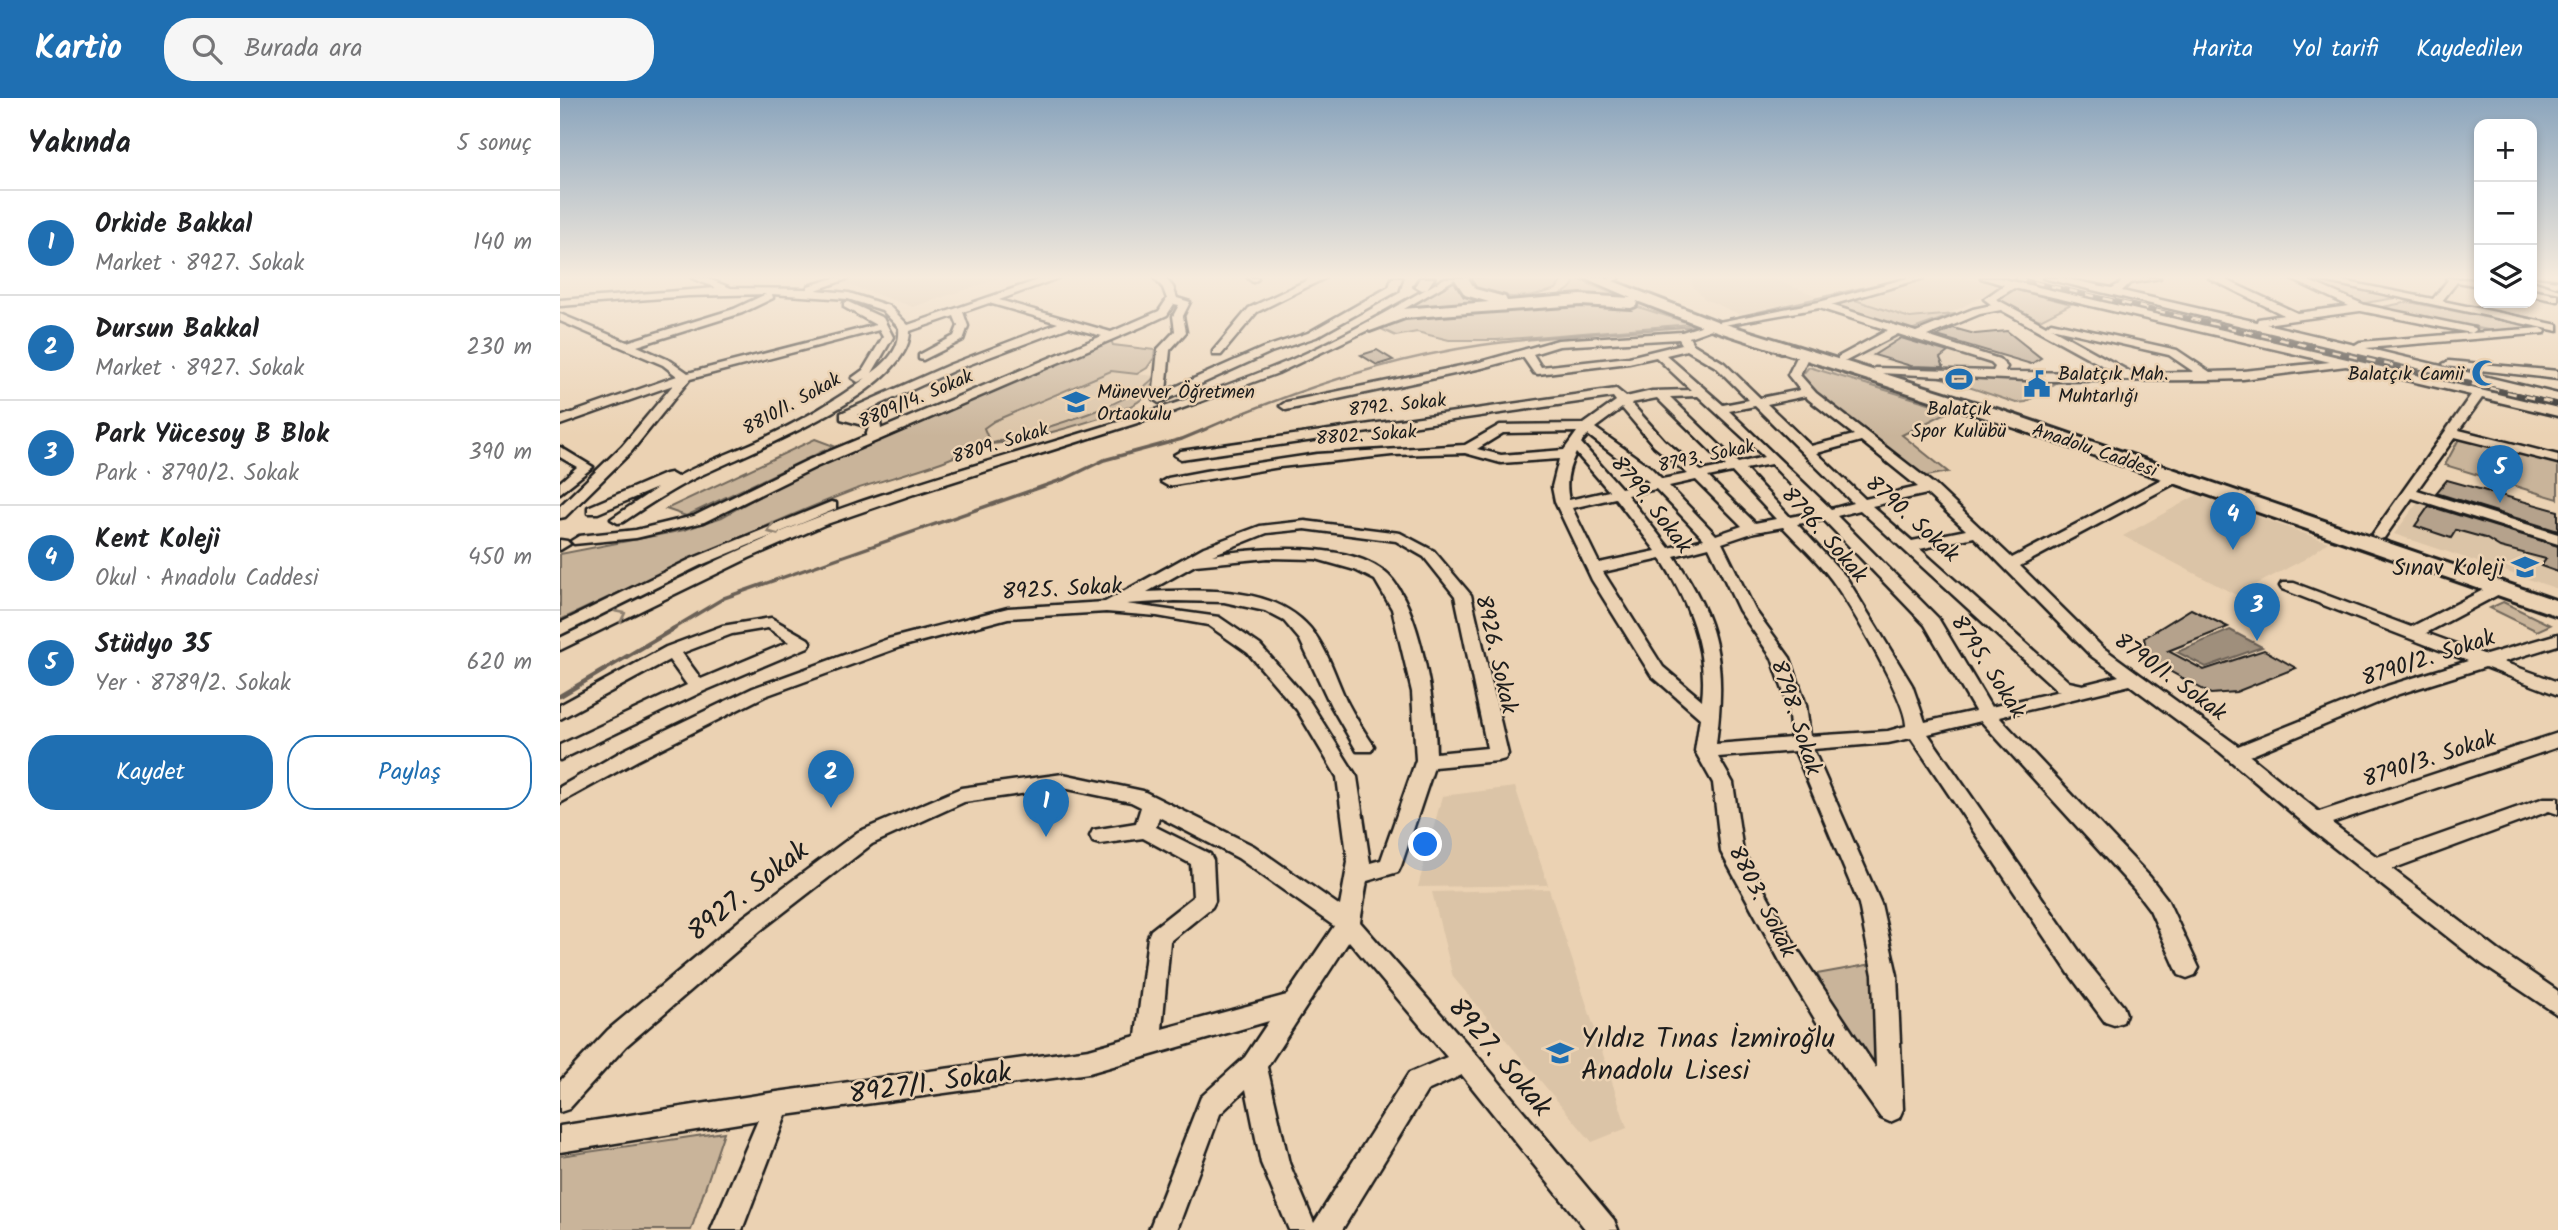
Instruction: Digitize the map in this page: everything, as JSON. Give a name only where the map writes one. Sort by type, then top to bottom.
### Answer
[{"type":"highway","name":"Anadolu Caddesi","points":[[1737,331],[1803,355],[1993,414],[2558,609]]},
{"type":"highway","name":"Anadolu Caddesi","points":[[1742,331],[1879,370],[2133,450],[2558,596]]},
{"type":"street","points":[[591,331],[667,363],[686,377]]},
{"type":"street","points":[[625,346],[674,331]]},
{"type":"street","points":[[560,421],[686,377],[864,331]]},
{"type":"street","name":"8810/1. Sokak","points":[[560,517],[590,510],[762,436],[867,372],[888,337],[885,331]]},
{"type":"street","name":"8810/1. Sokak","points":[[579,541],[617,521],[678,481],[769,440],[854,390],[882,371],[895,358],[903,343],[905,331]]},
{"type":"street","points":[[953,367],[923,357],[959,338],[962,331]]},
{"type":"street","points":[[872,438],[876,425],[845,416],[953,367],[1048,331]]},
{"type":"street","points":[[1096,331],[1110,335]]},
{"type":"street","name":"8809/14. Sokak","points":[[579,541],[681,525],[872,438],[1120,331]]},
{"type":"street","points":[[1181,331],[1164,349],[1165,404],[1267,350],[1320,331]]},
{"type":"street","points":[[1217,353],[1236,331]]},
{"type":"street","name":"8809. Sokak","points":[[560,645],[702,574],[855,509],[1165,404],[1297,351],[1340,331]]},
{"type":"street","name":"8809. Sokak","points":[[560,630],[696,562],[847,499],[1276,371],[1362,331]]},
{"type":"street","points":[[1526,352],[1538,371],[1660,355],[1705,331]]},
{"type":"street","points":[[1842,359],[1895,331]]},
{"type":"street","points":[[1900,331],[2050,377]]},
{"type":"street","points":[[1916,336],[1929,331]]},
{"type":"street","points":[[2051,331],[2131,376]]},
{"type":"street","points":[[2080,331],[2173,352],[2186,358],[2208,376]]},
{"type":"street","points":[[2215,331],[2558,412]]},
{"type":"street","points":[[2281,331],[2558,398]]},
{"type":"street","points":[[2477,331],[2493,334]]},
{"type":"street","points":[[2335,346],[2379,345],[2534,331]]},
{"type":"street","points":[[1286,406],[1482,365],[1558,344],[1686,341]]},
{"type":"street","name":"8790. Sokak","points":[[1686,341],[1720,365],[1864,506],[2063,686],[2083,691]]},
{"type":"street","name":"8795. Sokak","points":[[1660,355],[1691,370],[1703,392],[1774,459],[1932,622],[1986,713],[2030,765],[2142,883],[2159,905],[2188,968]]},
{"type":"street","points":[[1803,355],[1794,375],[1809,392]]},
{"type":"street","points":[[1995,361],[2001,367],[1997,374]]},
{"type":"street","points":[[1879,370],[2050,377],[2208,376],[2243,375],[2349,362]]},
{"type":"street","points":[[2425,367],[2444,363],[2558,375]]},
{"type":"street","points":[[1691,370],[1720,365]]},
{"type":"street","points":[[560,517],[650,426],[686,377]]},
{"type":"street","name":"8792. Sokak","points":[[1181,455],[1289,435],[1703,392]]},
{"type":"street","points":[[1722,409],[1809,392]]},
{"type":"street","name":"8790/1. Sokak","points":[[1809,392],[1931,489],[2096,651],[2236,754],[2316,821],[2490,957],[2558,1004]]},
{"type":"street","points":[[2379,534],[2479,393]]},
{"type":"street","name":"8796. Sokak","points":[[1661,395],[1735,468],[1838,577],[1903,685],[1916,718],[1915,729]]},
{"type":"street","points":[[1752,528],[1698,475],[1659,443],[1619,401],[1587,428],[1570,449],[1558,489],[1564,505],[1595,569],[1658,671],[1710,716],[1705,751],[1888,737],[2131,679]]},
{"type":"street","points":[[1468,449],[1500,429],[1566,425],[1587,428]]},
{"type":"street","name":"8798. Sokak","points":[[1587,428],[1617,447],[1660,485],[1712,540],[1748,610],[1781,658],[1797,705],[1801,743],[1870,904],[1885,975],[1890,1109]]},
{"type":"street","points":[[2452,432],[2558,459]]},
{"type":"street","points":[[1808,451],[1863,437]]},
{"type":"street","name":"8802. Sokak","points":[[1168,482],[1317,457],[1374,451],[1468,449],[1478,456],[1570,449]]},
{"type":"street","name":"8799. Sokak","points":[[1570,449],[1615,492],[1665,552],[1682,581],[1704,630],[1713,666],[1710,716]]},
{"type":"street","points":[[560,451],[586,467],[560,489]]},
{"type":"street","name":"8793. Sokak","points":[[1564,505],[1774,459]]},
{"type":"street","points":[[2011,565],[2176,477]]},
{"type":"street","points":[[593,486],[615,489],[658,481]]},
{"type":"street","points":[[593,486],[590,510],[615,512],[617,521],[656,530]]},
{"type":"street","points":[[1595,569],[1698,546],[1752,528],[1826,515],[1881,499],[1931,489]]},
{"type":"street","points":[[2408,492],[2558,539]]},
{"type":"street","name":"8926. Sokak","points":[[1106,607],[1209,550],[1249,533],[1286,526],[1359,530],[1401,537],[1429,554],[1463,595],[1498,754],[1426,761]]},
{"type":"street","points":[[1911,546],[1977,532]]},
{"type":"street","points":[[561,544],[579,541]]},
{"type":"street","points":[[1163,1230],[1210,1106],[1254,1065],[1348,924],[1358,875],[1390,866],[1426,761],[1418,669],[1397,594],[1384,579],[1348,561],[1322,556],[1245,554],[1189,563]]},
{"type":"street","points":[[2288,586],[2558,689]]},
{"type":"street","points":[[2412,634],[2499,588]]},
{"type":"street","points":[[1128,597],[1193,595],[1257,602],[1290,617],[1302,630],[1319,658],[1337,701],[1364,746]]},
{"type":"street","name":"8925. Sokak","points":[[560,796],[692,724],[824,666],[894,643],[1008,613],[1106,607],[1157,611],[1213,621],[1254,649],[1304,706],[1347,777],[1358,875]]},
{"type":"street","points":[[560,713],[672,651],[728,629],[771,623],[802,643],[698,687],[560,753]]},
{"type":"street","name":"8790/2. Sokak","points":[[2236,754],[2393,690],[2490,663],[2558,639]]},
{"type":"street","points":[[672,651],[698,687]]},
{"type":"street","points":[[1915,729],[2078,968],[2115,1014]]},
{"type":"street","name":"8790/3. Sokak","points":[[2316,821],[2558,740]]},
{"type":"street","name":"8803. Sokak","points":[[1705,751],[1723,783],[1732,852],[1788,954],[1848,1051],[1890,1109]]},
{"type":"street","name":"8927. Sokak","points":[[560,1100],[617,1038],[752,923],[865,838],[961,795],[1063,781],[1136,796],[1152,804],[1246,852],[1348,924],[1466,1060],[1604,1230]]},
{"type":"street","points":[[2374,867],[2551,803],[2558,807]]},
{"type":"street","points":[[1144,830],[1152,804]]},
{"type":"street","points":[[1100,836],[1144,830],[1202,860],[1204,901],[1159,937],[1149,1045]]},
{"type":"street","name":"8927/1. Sokak","points":[[560,1139],[778,1104],[1089,1061],[1296,1003]]},
{"type":"street","points":[[1326,1230],[1418,1082],[1466,1060]]},
{"type":"street","points":[[1254,1065],[1275,1163],[1303,1230]]},
{"type":"street","points":[[725,1230],[732,1219],[778,1104]]},
{"type":"shaded area","points":[[1385,331],[1609,331],[1497,340],[1449,340],[1417,332],[1396,336]]},
{"type":"shaded area","points":[[1901,334],[1988,360],[1992,364],[1983,371],[1912,369],[1864,355]]},
{"type":"shaded area","points":[[1111,340],[1113,345],[1155,350],[1154,358],[1147,368],[1137,374],[1111,371],[994,421],[984,428],[988,438],[960,454],[817,505],[560,620],[560,554],[684,530],[722,517],[782,483]]},
{"type":"shaded area","points":[[1809,367],[1952,410],[1902,435],[1948,472],[1922,477],[1819,398],[1802,375]]},
{"type":"shaded area","name":"Münevver Öğretmen Ortaokulu","points":[[1111,371],[1155,376],[1148,385],[1090,412],[990,444],[982,443],[988,438],[984,428],[994,421]]},
{"type":"shaded area","points":[[1155,376],[1149,391],[1131,406],[1045,434],[990,444],[1103,408],[1143,387]]},
{"type":"shaded area","points":[[1936,376],[2047,380],[2056,383],[2026,402],[2016,403]]},
{"type":"shaded area","points":[[2460,437],[2558,462],[2558,499],[2445,465]]},
{"type":"shaded area","points":[[815,439],[834,446],[686,516],[666,509]]},
{"type":"shaded area","points":[[982,462],[984,464],[712,564],[560,638],[571,628],[756,543],[845,508]]},
{"type":"shaded area","points":[[2197,495],[2328,542],[2305,559],[2236,595],[2123,536]]},
{"type":"shaded area","name":"Sınav Koleji","points":[[2420,500],[2558,544],[2558,589],[2394,534]]},
{"type":"shaded area","points":[[2503,602],[2550,625],[2537,631],[2490,608]]},
{"type":"shaded area","points":[[2230,630],[2262,647],[2206,667],[2177,652]]},
{"type":"shaded area","points":[[1515,787],[1548,885],[1418,887],[1442,796]]},
{"type":"shaded area","name":"Yıldız Tınas İzmiroğlu Anadolu Lisesi","points":[[1549,889],[1627,1128],[1592,1142],[1453,977],[1432,892]]},
{"type":"shaded area","points":[[1878,963],[1889,1070],[1868,1071],[1817,974]]},
{"type":"shaded area","points":[[724,1132],[691,1230],[560,1230],[560,1156]]},
{"type":"building","points":[[1947,331],[1975,334],[2007,331],[2041,358],[2031,364],[1937,336]]},
{"type":"building","points":[[1901,338],[1948,352],[1940,358],[1944,367],[1911,366],[1874,355]]},
{"type":"building","points":[[1377,350],[1393,360],[1377,365],[1361,355]]},
{"type":"building","points":[[2447,480],[2558,511],[2558,531],[2436,493]]},
{"type":"building","points":[[2429,506],[2558,546],[2558,572],[2541,566],[2546,559],[2500,547],[2485,538],[2456,530],[2451,538],[2415,526]]},
{"type":"building","points":[[2191,609],[2228,627],[2168,651],[2204,670],[2264,650],[2296,668],[2236,692],[2211,694],[2148,659],[2144,638]]},
{"type":"waterway","points":[[1201,431],[1303,390],[1410,359],[1482,345],[1636,331]]},
{"type":"waterway","points":[[672,629],[724,598],[1067,478],[1104,460],[1182,439],[1206,429]]},
{"type":"waterway","points":[[560,696],[675,628]]},
{"type":"railway","points":[[2243,331],[2558,404]]},
{"type":"place","name":"Balatçık Camii","points":[[2485,373]]},
{"type":"place","name":"Balatçık Spor Kulübü","points":[[1959,379]]},
{"type":"place","name":"Balatçık Mah. Muhtarlığı","points":[[2037,384]]},
{"type":"place","name":"Münevver Öğretmen Ortaokulu","points":[[1076,402]]},
{"type":"place","name":"Stüdyo 35","points":[[2500,503]]},
{"type":"place","name":"Kent Koleji","points":[[2233,550]]},
{"type":"place","name":"Sınav Koleji","points":[[2525,567]]},
{"type":"place","name":"Park Yücesoy B Blok","points":[[2257,641]]},
{"type":"place","name":"Dursun Bakkal","points":[[831,808]]},
{"type":"place","name":"Orkide Bakkal","points":[[1046,837]]},
{"type":"place","name":"Yıldız Tınas İzmiroğlu Anadolu Lisesi","points":[[1560,1053]]}]
